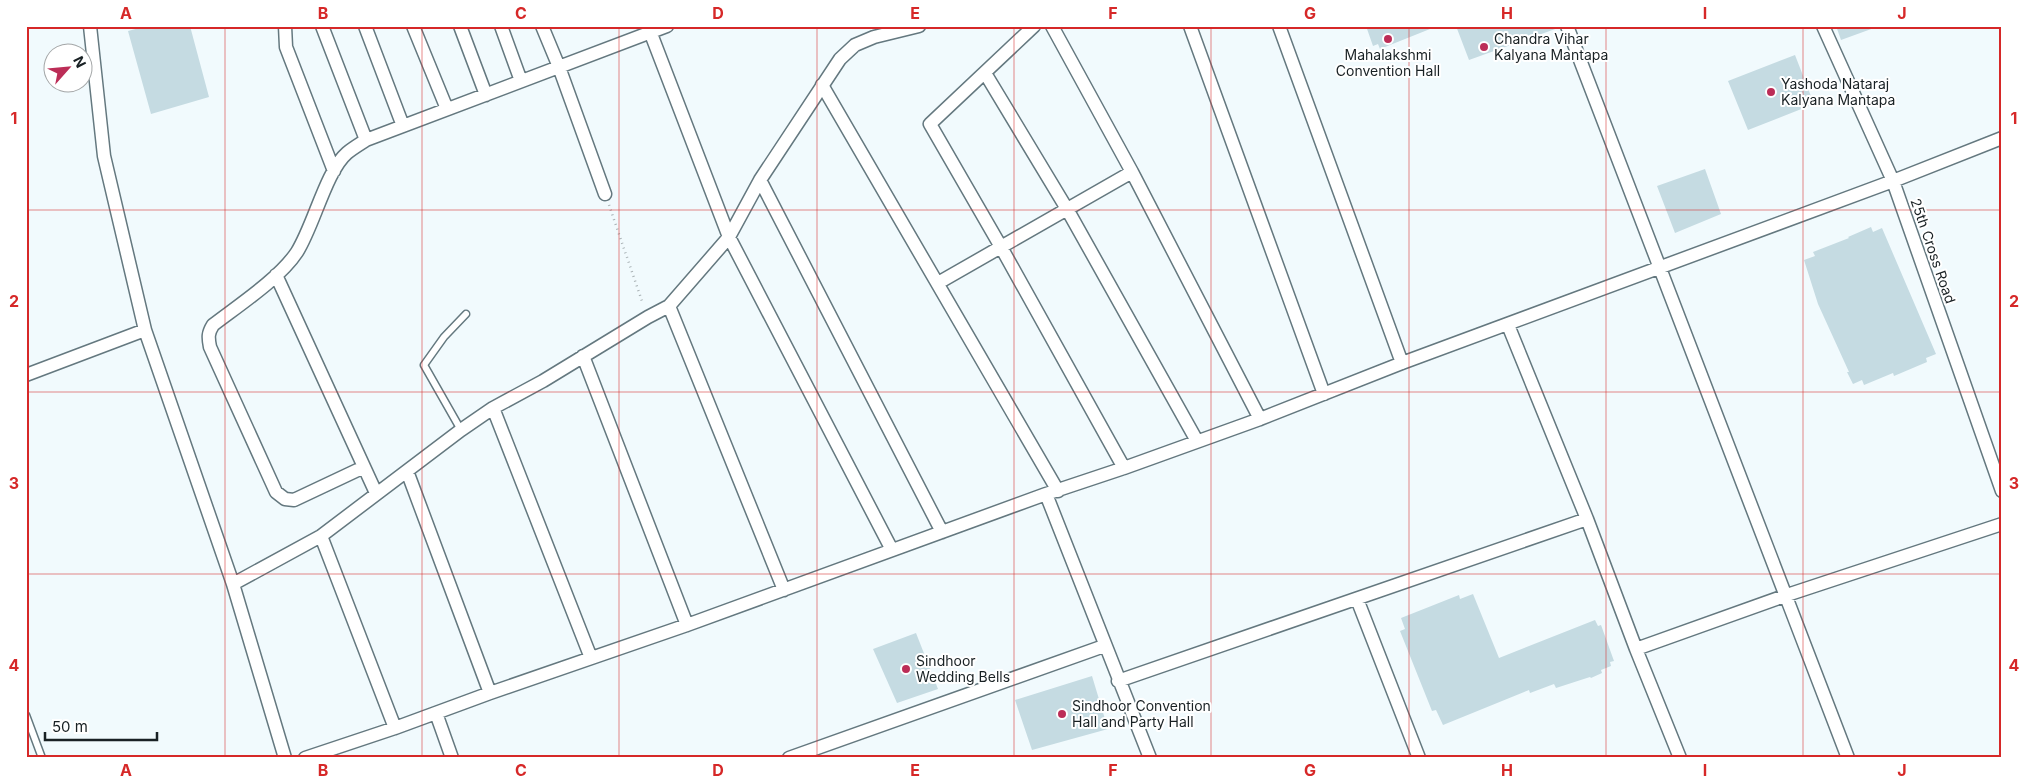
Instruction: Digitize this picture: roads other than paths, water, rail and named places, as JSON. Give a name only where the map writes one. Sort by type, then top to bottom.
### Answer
[{"type":"street","points":[[90,26],[104,156],[145,330],[233,584],[285,758]]},
{"type":"street","points":[[285,26],[286,47],[334,170]]},
{"type":"street","points":[[322,26],[366,140]]},
{"type":"street","points":[[365,26],[403,126]]},
{"type":"street","points":[[413,26],[447,109]]},
{"type":"street","points":[[460,26],[486,95]]},
{"type":"street","points":[[501,26],[521,81]]},
{"type":"street","points":[[542,26],[606,194]]},
{"type":"street","points":[[364,467],[294,500],[285,499],[276,492],[208,338],[209,331],[276,275],[296,253],[311,228],[334,170],[346,153],[366,140],[559,67],[649,29],[667,26]]},
{"type":"street","points":[[1034,26],[930,124],[1124,468]]},
{"type":"street","points":[[1052,26],[1132,172],[1260,419]]},
{"type":"street","points":[[1190,26],[1324,394]]},
{"type":"street","points":[[1279,26],[1402,363]]},
{"type":"street","points":[[1567,26],[1848,758]]},
{"type":"street","name":"25th Cross Road","points":[[1823,26],[1893,181],[2002,491]]},
{"type":"street","points":[[233,584],[321,536],[376,493],[493,408],[543,381],[669,306],[729,237],[760,180],[840,59],[855,45],[874,37],[914,27]]},
{"type":"street","points":[[649,29],[729,237],[892,550]]},
{"type":"street","points":[[985,73],[1067,209],[1196,441]]},
{"type":"street","points":[[822,85],[938,283],[1052,492],[1104,646],[1150,758]]},
{"type":"street","points":[[305,758],[396,728],[490,693],[687,625],[1052,492],[1260,419],[1402,363],[1893,181],[2002,138]]},
{"type":"street","points":[[938,283],[1132,172]]},
{"type":"street","points":[[760,180],[942,532]]},
{"type":"street","points":[[276,275],[376,493]]},
{"type":"street","points":[[669,306],[784,590]]},
{"type":"street","points":[[1508,325],[1587,519],[1680,758]]},
{"type":"street","points":[[26,375],[145,330]]},
{"type":"street","points":[[583,356],[687,625]]},
{"type":"street","points":[[493,408],[591,658]]},
{"type":"street","points":[[407,471],[490,693]]},
{"type":"street","points":[[1118,681],[1587,519]]},
{"type":"street","points":[[1636,649],[1787,595],[2002,524]]},
{"type":"street","points":[[321,536],[396,728]]},
{"type":"street","points":[[1358,599],[1420,758]]},
{"type":"street","points":[[790,758],[1104,646]]},
{"type":"street","points":[[436,713],[452,758]]},
{"type":"lane","points":[[461,430],[424,365],[444,337],[466,314]]},
{"type":"lane","points":[[26,715],[42,758]]},
{"type":"place","name":"Mahalakshmi Convention Hall","points":[[1388,39]]},
{"type":"place","name":"Chandra Vihar Kalyana Mantapa","points":[[1484,47]]},
{"type":"place","name":"Yashoda Nataraj Kalyana Mantapa","points":[[1771,92]]},
{"type":"place","name":"Sindhoor Wedding Bells","points":[[906,669]]},
{"type":"place","name":"Sindhoor Convention Hall and Party Hall","points":[[1062,714]]}]
